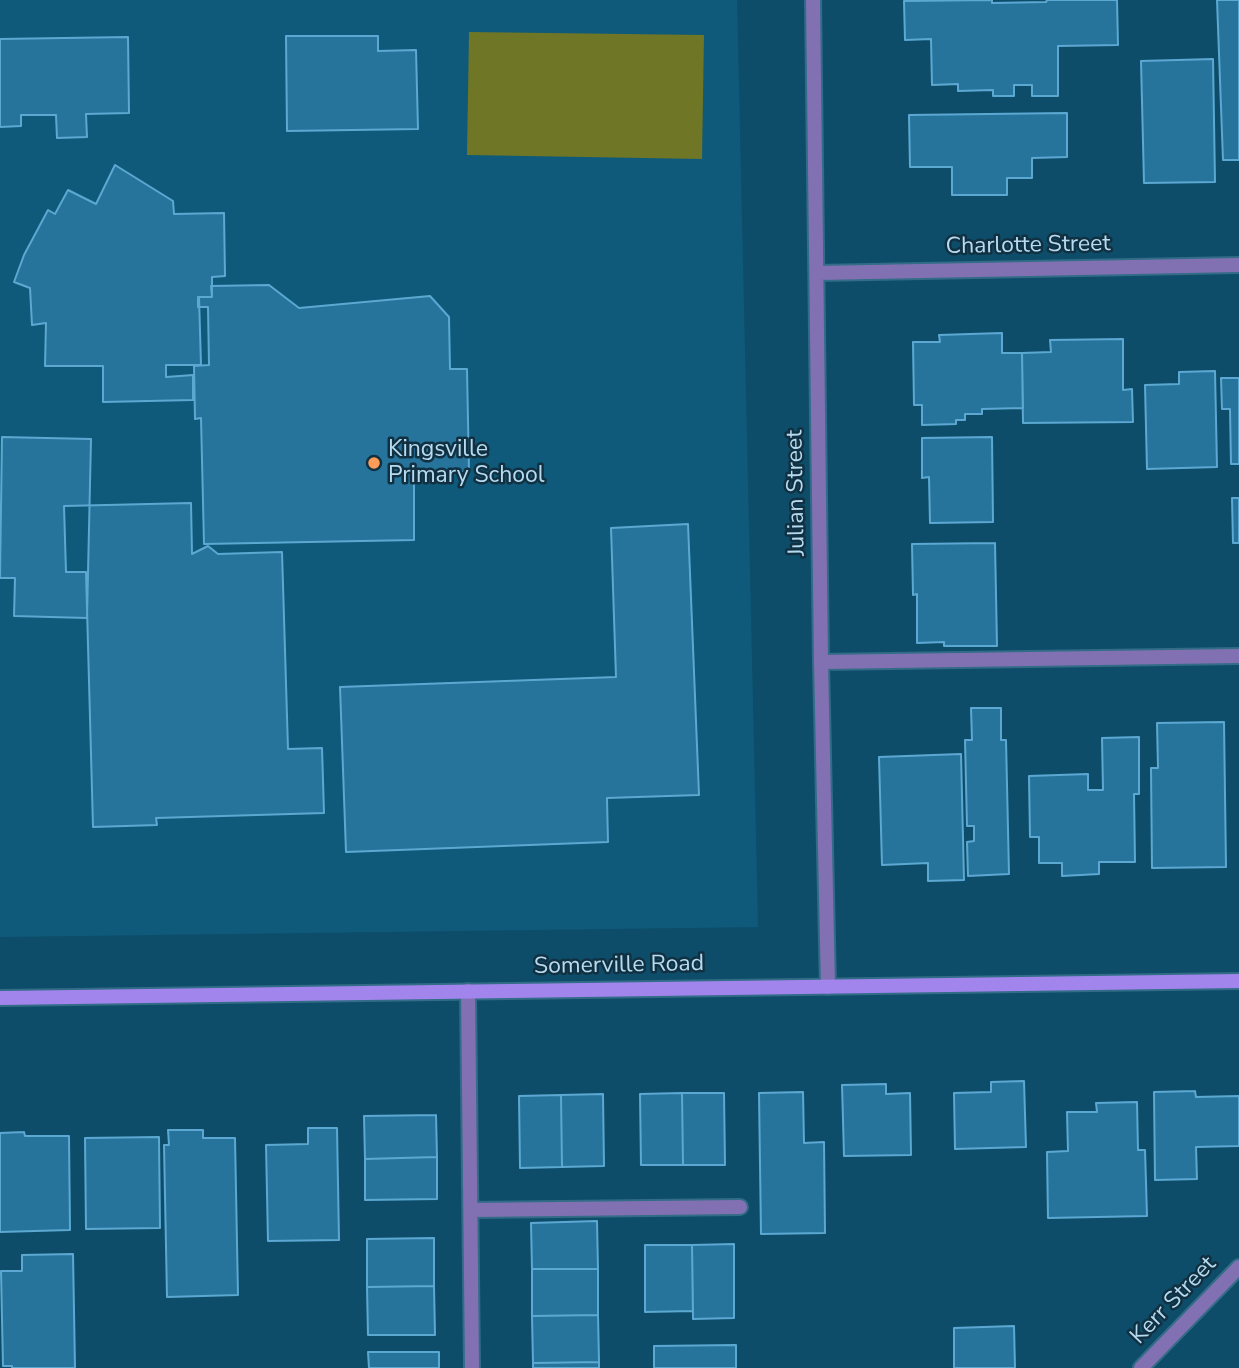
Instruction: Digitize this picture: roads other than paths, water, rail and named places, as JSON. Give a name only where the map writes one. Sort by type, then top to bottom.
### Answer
[{"type":"main road","name":"Somerville Road","points":[[0,998],[1239,981]]},
{"type":"street","name":"Julian Street","points":[[813,0],[828,986]]},
{"type":"street","name":"Charlotte Street","points":[[817,273],[1239,265]]},
{"type":"street","points":[[821,662],[1239,656]]},
{"type":"street","points":[[468,991],[472,1368]]},
{"type":"street","points":[[471,1210],[740,1207]]},
{"type":"street","name":"Kerr Street","points":[[1141,1368],[1239,1266]]},
{"type":"place","name":"Kingsville Primary School","points":[[374,463]]}]
